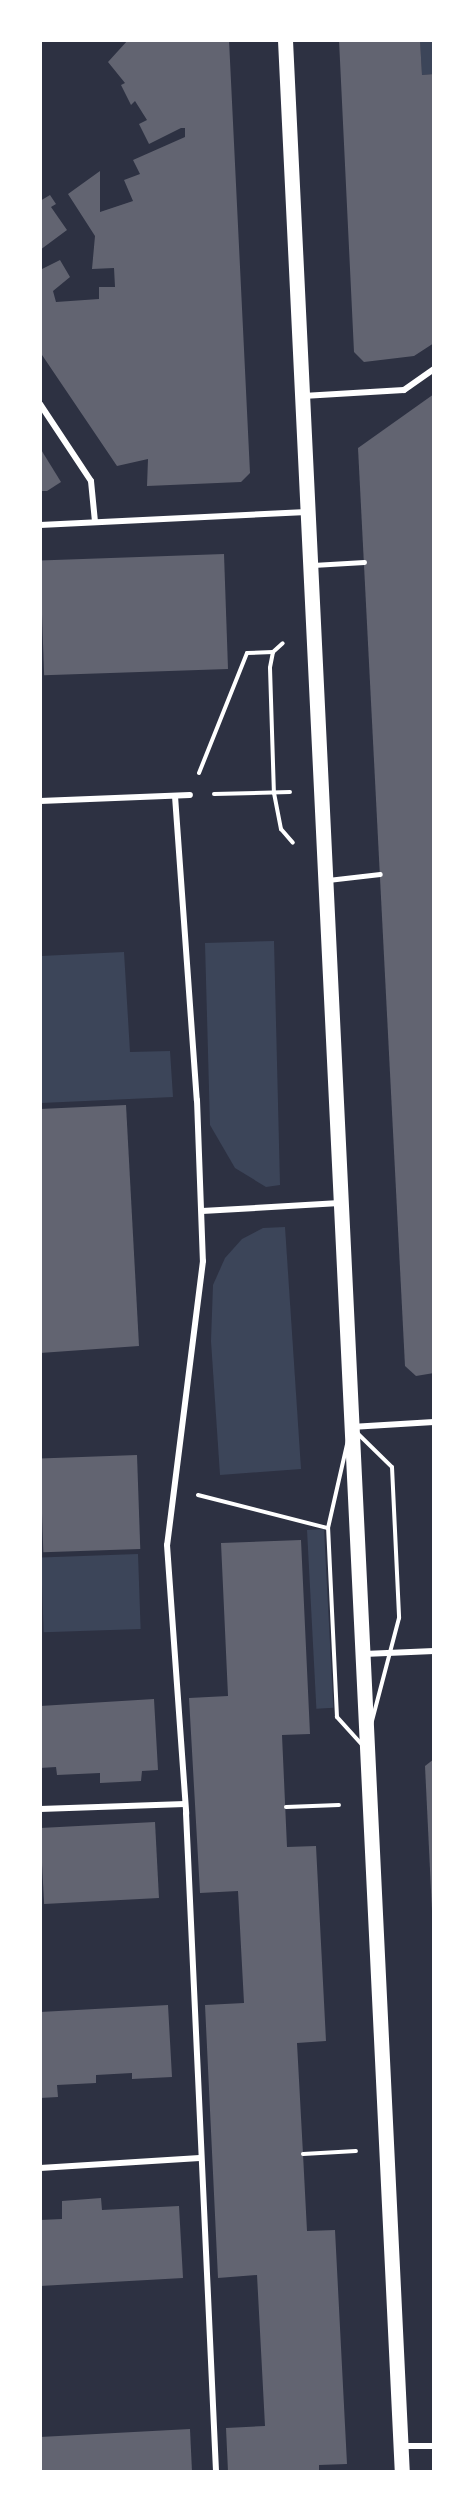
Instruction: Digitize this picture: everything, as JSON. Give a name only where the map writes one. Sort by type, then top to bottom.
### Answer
[{"type":"main road","points":[[285,40],[402,2472]]},
{"type":"street","points":[[302,396],[404,390],[434,369]]},
{"type":"street","points":[[40,404],[91,481],[95,522]]},
{"type":"street","points":[[40,525],[308,512]]},
{"type":"street","points":[[40,801],[190,795]]},
{"type":"street","points":[[175,796],[202,1211],[203,1261],[172,1488],[167,1545],[185,1804],[216,2472]]},
{"type":"street","points":[[202,1211],[340,1203]]},
{"type":"street","points":[[351,1426],[434,1422]]},
{"type":"street","points":[[361,1654],[434,1651]]},
{"type":"street","points":[[40,1809],[185,1804]]},
{"type":"street","points":[[40,2168],[200,2158]]},
{"type":"street","points":[[400,2446],[434,2446]]},
{"type":"lane","points":[[310,565],[364,562]]},
{"type":"lane","points":[[325,880],[380,874]]},
{"type":"path","points":[[313,618],[273,652],[246,653],[190,795],[321,791]]},
{"type":"path","points":[[273,652],[270,668],[274,793],[281,830],[325,880]]},
{"type":"path","points":[[172,1488],[328,1528]]},
{"type":"path","points":[[286,1807],[369,1803]]},
{"type":"path","points":[[303,2154],[386,2150]]},
{"type":"shaded area","points":[[420,41],[433,41],[433,74],[422,75]]},
{"type":"shaded area","points":[[274,941],[280,1185],[266,1187],[235,1168],[210,1125],[205,943]]},
{"type":"shaded area","points":[[124,952],[130,1052],[170,1051],[173,1097],[41,1103],[41,956]]},
{"type":"shaded area","points":[[285,1227],[301,1469],[220,1475],[211,1341],[213,1285],[225,1258],[242,1239],[263,1228]]},
{"type":"shaded area","points":[[324,1529],[333,1708],[316,1709],[307,1530]]},
{"type":"shaded area","points":[[138,1554],[141,1629],[44,1632],[41,1557]]},
{"type":"building","points":[[128,40],[229,40],[250,473],[241,482],[147,486],[148,459],[117,466],[40,352],[40,270],[60,260],[70,277],[53,291],[56,302],[99,299],[99,287],[115,287],[114,268],[92,269],[95,236],[68,194],[100,171],[100,212],[133,201],[124,180],[140,174],[133,160],[185,137],[185,128],[181,128],[149,144],[139,124],[147,120],[135,101],[131,105],[121,85],[125,83],[108,62]]},
{"type":"building","points":[[339,40],[420,40],[422,75],[434,74],[434,343],[414,356],[364,362],[354,352]]},
{"type":"building","points":[[50,195],[56,204],[51,207],[67,230],[40,250],[40,201]]},
{"type":"building","points":[[434,394],[434,1373],[416,1376],[405,1366],[358,448]]},
{"type":"building","points":[[40,448],[61,482],[47,491],[40,491]]},
{"type":"building","points":[[224,554],[228,669],[44,675],[40,560]]},
{"type":"building","points":[[126,1105],[139,1346],[40,1353],[40,1109]]},
{"type":"building","points":[[137,1455],[140,1549],[43,1552],[40,1458]]},
{"type":"building","points":[[301,1540],[310,1734],[282,1735],[287,1847],[316,1846],[326,2041],[297,2043],[307,2231],[335,2230],[347,2464],[319,2465],[319,2472],[228,2472],[226,2428],[265,2426],[257,2275],[218,2278],[205,2005],[244,2003],[238,1891],[200,1893],[189,1698],[228,1696],[221,1543]]},
{"type":"building","points":[[154,1699],[158,1770],[142,1771],[141,1781],[100,1783],[100,1773],[57,1775],[56,1767],[40,1768],[40,1706]]},
{"type":"building","points":[[434,1759],[434,1911],[432,1911],[425,1766]]},
{"type":"building","points":[[155,1822],[159,1898],[44,1904],[40,1828]]},
{"type":"building","points":[[168,2005],[172,2077],[132,2079],[132,2073],[96,2075],[96,2083],[57,2085],[58,2097],[40,2098],[40,2012]]},
{"type":"building","points":[[101,2198],[102,2210],[179,2206],[183,2278],[40,2286],[40,2220],[62,2219],[62,2201]]},
{"type":"building","points":[[190,2429],[192,2472],[40,2472],[40,2437]]}]
